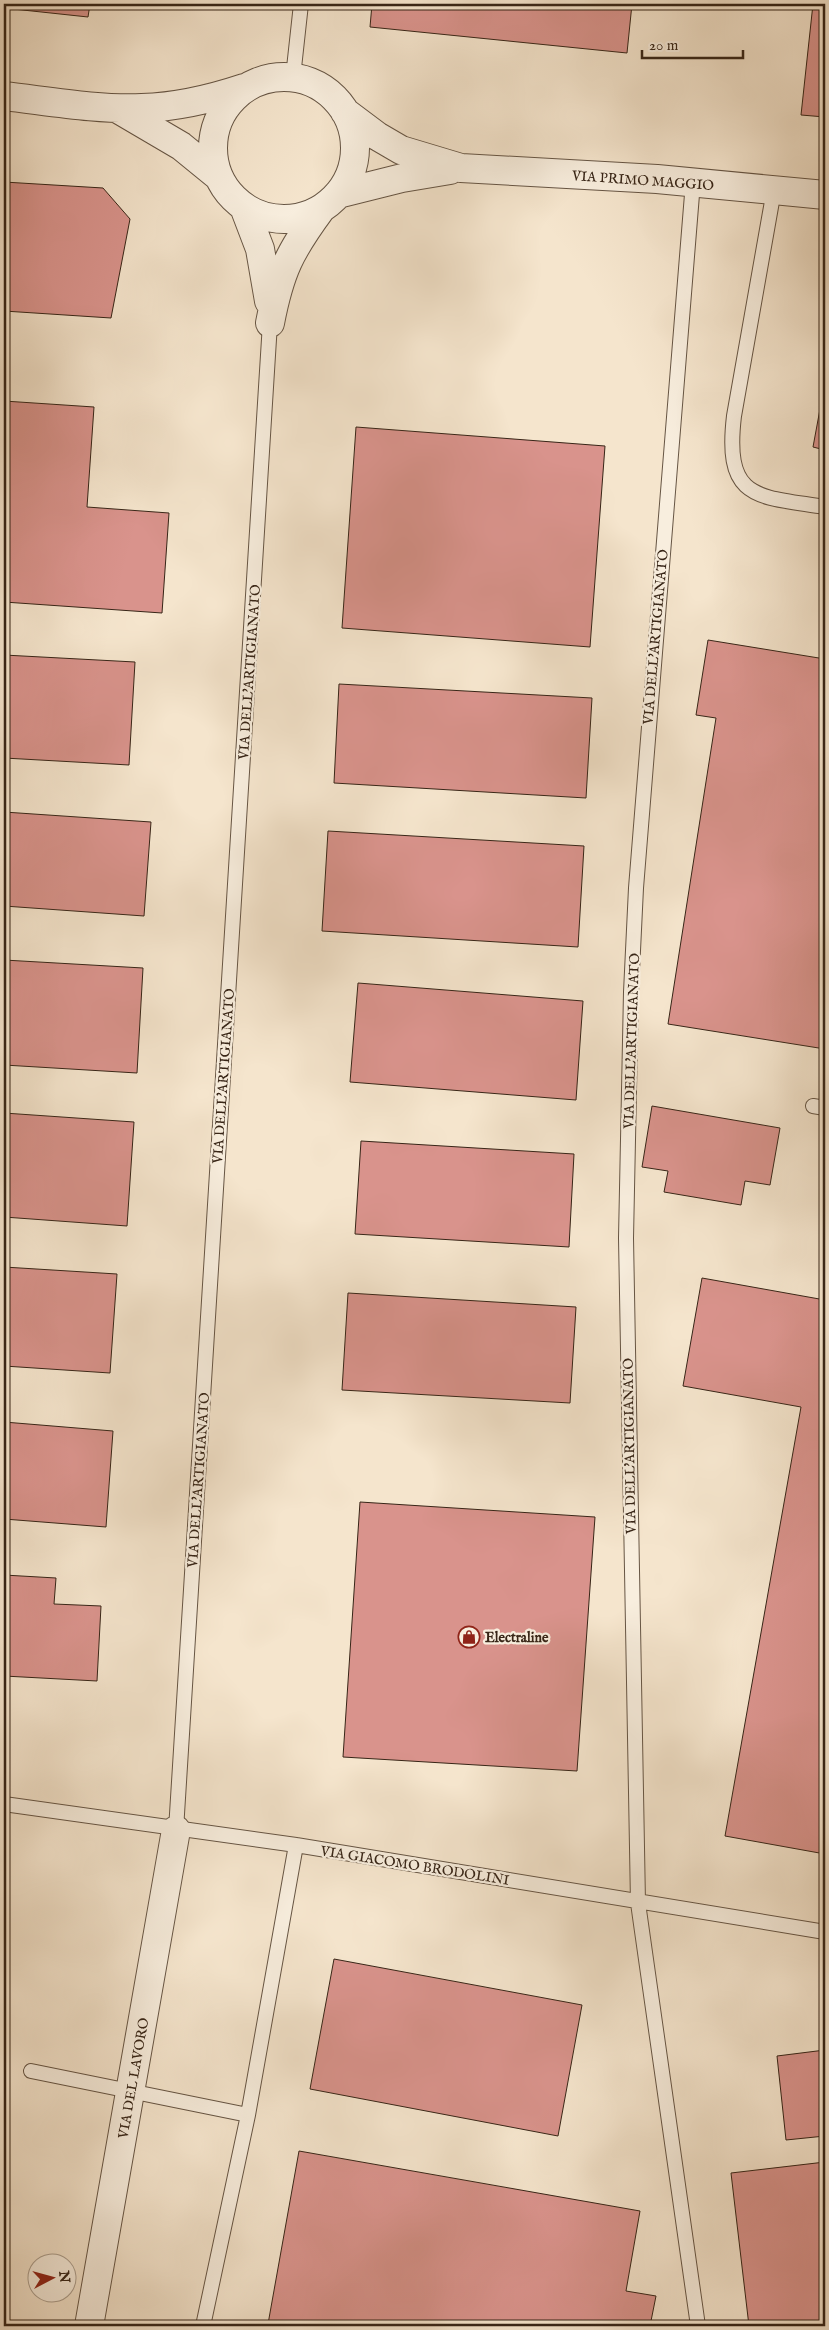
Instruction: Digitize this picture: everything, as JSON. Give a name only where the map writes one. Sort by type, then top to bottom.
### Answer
[{"type":"street","name":"VIA PRIMO MAGGIO","points":[[4,96],[114,107],[172,106],[212,99],[245,88],[260,80],[293,77],[314,83],[326,91],[345,112],[377,136],[401,150],[461,168]]},
{"type":"street","name":"VIA PRIMO MAGGIO","points":[[219,178],[214,158],[214,144],[219,118],[230,101],[245,88]]},
{"type":"street","name":"VIA PRIMO MAGGIO","points":[[114,107],[168,137],[195,156],[219,178],[230,194],[244,207],[262,215],[282,219],[302,217],[329,202],[402,178],[461,168],[693,182],[825,196]]},
{"type":"street","name":"VIA PRIMO MAGGIO","points":[[329,202],[349,176],[355,154],[353,132],[345,112]]},
{"type":"street","points":[[270,323],[276,289],[285,264],[300,237],[329,202]]},
{"type":"street","points":[[244,207],[264,263],[270,323]]},
{"type":"street","name":"VIA DEL LAVORO","points":[[89,2326],[176,1830]]},
{"type":"lane","points":[[293,77],[301,4]]},
{"type":"lane","name":"VIA DELL'ARTIGIANATO","points":[[693,182],[642,792],[631,992],[626,1297],[638,1902],[698,2326]]},
{"type":"lane","points":[[774,190],[734,416],[731,440],[734,461],[740,480],[751,492],[767,497],[825,507]]},
{"type":"lane","name":"VIA DELL'ARTIGIANATO","points":[[176,1830],[270,323]]},
{"type":"lane","name":"VIA GIACOMO BRODOLINI","points":[[4,1804],[296,1846],[825,1932]]},
{"type":"lane","points":[[204,2326],[248,2115],[296,1846]]},
{"type":"lane","points":[[31,2071],[248,2115]]},
{"type":"building","points":[[4,4],[90,4],[88,17],[4,8]]},
{"type":"building","points":[[372,4],[632,4],[627,53],[370,27]]},
{"type":"building","points":[[813,4],[825,4],[825,117],[801,115]]},
{"type":"building","points":[[4,182],[103,188],[130,219],[111,318],[4,311]]},
{"type":"building","points":[[825,382],[825,450],[813,447]]},
{"type":"building","points":[[4,401],[94,407],[87,507],[169,513],[162,613],[4,602]]},
{"type":"building","points":[[356,427],[605,446],[590,647],[342,628]]},
{"type":"building","points":[[708,640],[825,659],[825,1049],[668,1024],[716,718],[696,715]]},
{"type":"building","points":[[4,655],[135,662],[129,765],[4,758]]},
{"type":"building","points":[[339,684],[592,698],[586,798],[334,783]]},
{"type":"building","points":[[4,812],[151,822],[144,916],[4,906]]},
{"type":"building","points":[[328,831],[584,846],[578,947],[322,931]]},
{"type":"building","points":[[4,960],[143,968],[137,1073],[4,1065]]},
{"type":"building","points":[[358,983],[583,1001],[576,1100],[350,1082]]},
{"type":"building","points":[[652,1106],[780,1128],[770,1185],[745,1181],[741,1205],[664,1192],[668,1171],[642,1167]]},
{"type":"building","points":[[4,1113],[134,1122],[127,1226],[4,1217]]},
{"type":"building","points":[[361,1141],[574,1154],[569,1247],[355,1234]]},
{"type":"building","points":[[4,1267],[117,1274],[110,1373],[4,1366]]},
{"type":"building","points":[[702,1278],[825,1300],[825,1854],[725,1836],[801,1407],[683,1386]]},
{"type":"building","points":[[348,1293],[576,1307],[570,1403],[342,1390]]},
{"type":"building","points":[[4,1422],[113,1431],[106,1527],[4,1519]]},
{"type":"building","name":"Electraline","points":[[360,1502],[595,1517],[577,1771],[343,1757]]},
{"type":"building","points":[[4,1575],[56,1578],[54,1604],[101,1606],[97,1681],[4,1676]]},
{"type":"building","points":[[334,1959],[582,2005],[558,2136],[310,2089]]},
{"type":"building","points":[[825,2050],[825,2136],[786,2140],[777,2056]]},
{"type":"building","points":[[299,2151],[640,2211],[626,2291],[656,2296],[650,2326],[279,2326],[268,2324]]},
{"type":"building","points":[[825,2162],[825,2326],[749,2326],[731,2173]]},
{"type":"place","name":"Electraline","points":[[469,1637]]}]
